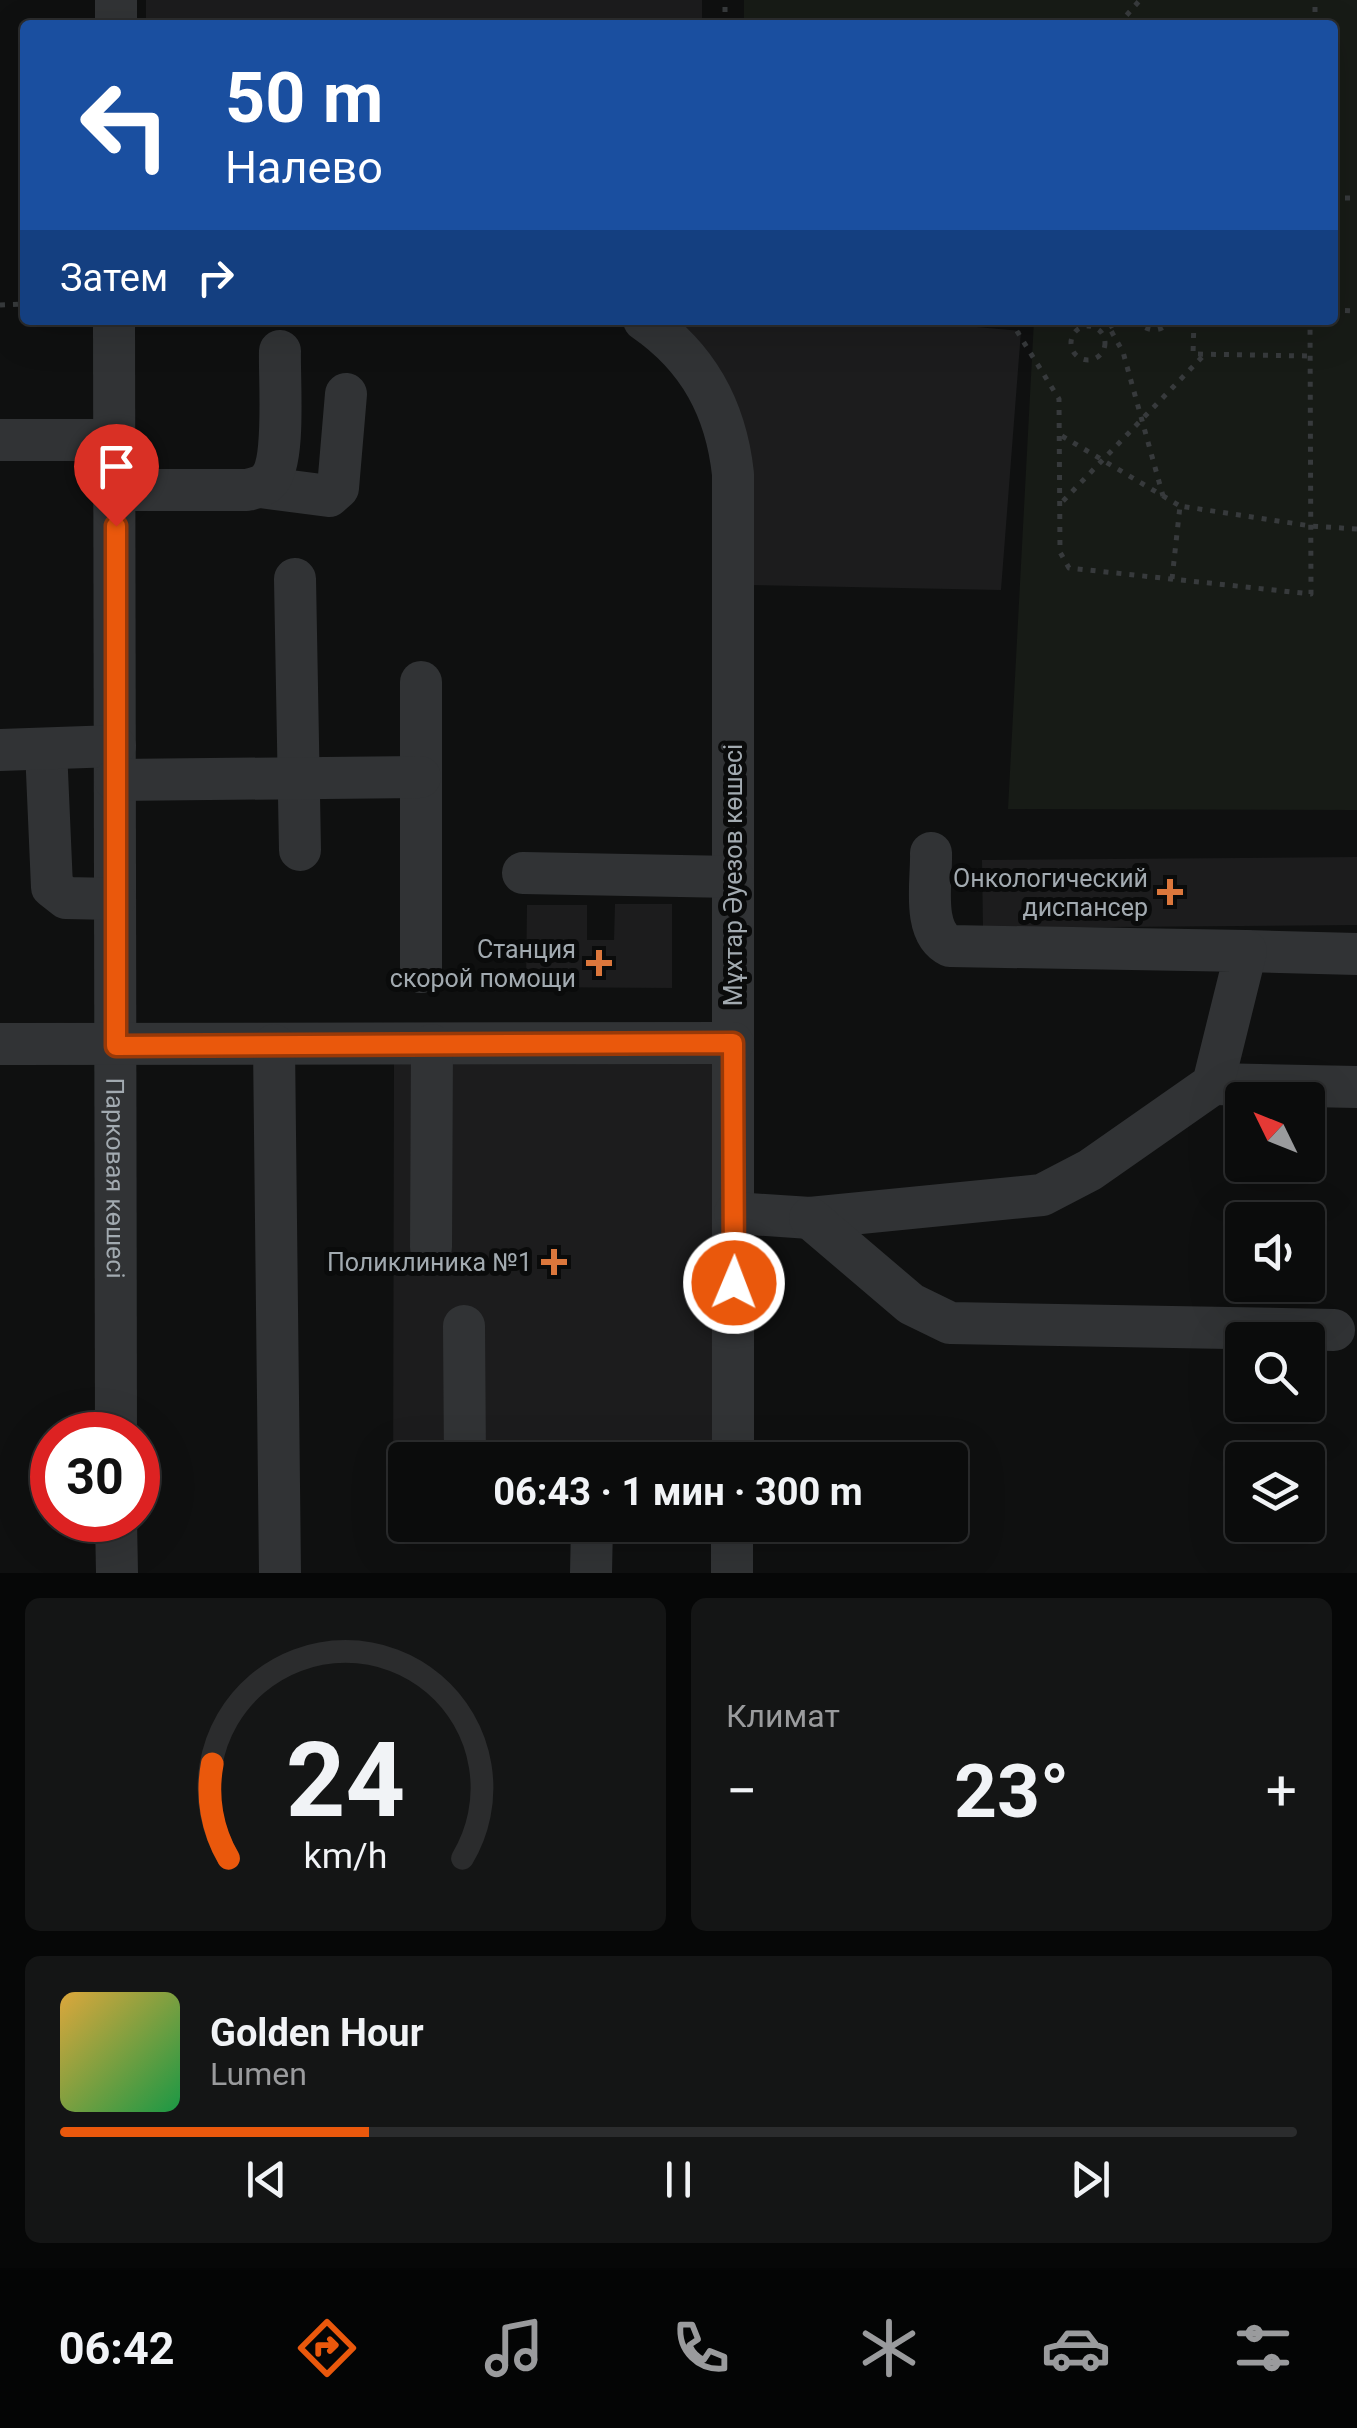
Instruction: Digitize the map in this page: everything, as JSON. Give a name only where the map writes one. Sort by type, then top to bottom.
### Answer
[{"type":"street","name":"Парковая көшесі","points":[[114,325],[116,1412]]},
{"type":"street","name":"Мұхтар Әуезов көшесі","points":[[650,325],[688,358],[716,401],[730,446],[733,474],[733,1442]]},
{"type":"street","points":[[260,487],[276,468],[280,351]]},
{"type":"street","points":[[116,490],[260,487],[329,496],[338,488],[346,394]]},
{"type":"street","points":[[0,440],[114,440]]},
{"type":"street","points":[[295,579],[300,850]]},
{"type":"street","points":[[421,682],[421,972]]},
{"type":"street","points":[[46,748],[52,888],[60,897],[115,899]]},
{"type":"street","points":[[0,750],[46,748],[115,763],[298,776],[420,777]]},
{"type":"street","points":[[932,853],[932,924],[941,942],[950,946],[1357,954]]},
{"type":"street","points":[[524,873],[733,877]]},
{"type":"street","points":[[1213,1084],[1246,951]]},
{"type":"street","points":[[0,1044],[733,1043]]},
{"type":"street","points":[[274,1045],[280,1573]]},
{"type":"street","points":[[431,1247],[432,1045]]},
{"type":"street","points":[[735,1212],[810,1218],[1042,1195],[1090,1170],[1213,1084],[1357,1086]]},
{"type":"street","points":[[810,1218],[912,1304],[950,1323],[1334,1330]]},
{"type":"street","points":[[464,1326],[465,1442]]},
{"type":"street","points":[[116,1542],[116,1573]]},
{"type":"street","points":[[592,1542],[592,1573]]},
{"type":"street","points":[[732,1542],[732,1573]]},
{"type":"path","points":[[1122,20],[1140,0]]},
{"type":"path","points":[[1013,325],[1059,399],[1060,552],[1069,568],[1311,594],[1310,325]]},
{"type":"path","points":[[1144,325],[1151,330],[1166,325]]},
{"type":"path","points":[[1194,325],[1193,354],[1310,356]]},
{"type":"path","points":[[1105,338],[1094,327],[1086,326],[1072,336],[1070,346],[1073,354],[1092,361],[1101,356],[1109,327]]},
{"type":"path","points":[[1109,327],[1123,352],[1163,496]]},
{"type":"path","points":[[1061,504],[1205,354]]},
{"type":"path","points":[[1061,435],[1180,506],[1357,529]]},
{"type":"path","points":[[1172,579],[1180,506]]},
{"type":"shaded area","points":[[146,0],[702,0],[702,20],[146,20]]},
{"type":"shaded area","points":[[744,0],[1357,0],[1357,810],[1008,809],[1034,325],[1338,325],[1338,20],[744,20]]},
{"type":"shaded area","points":[[673,325],[955,325],[1021,331],[1001,590],[747,585]]},
{"type":"shaded area","name":"Онкологический диспансер","points":[[1357,857],[1357,925],[983,928],[982,860]]},
{"type":"shaded area","name":"Станция скорой помощи","points":[[615,904],[672,904],[672,988],[526,987],[527,905],[587,905],[587,940],[614,940]]},
{"type":"shaded area","name":"Поликлиника №1","points":[[394,1064],[714,1064],[713,1442],[393,1442]]},
{"type":"place","name":"Онкологический диспансер","points":[[1170,892]]},
{"type":"place","name":"Станция скорой помощи","points":[[599,963]]},
{"type":"place","name":"Поликлиника №1","points":[[554,1262]]},
{"type":"route","points":[[116,526],[116,1046],[733,1043],[734,1283]]}]
